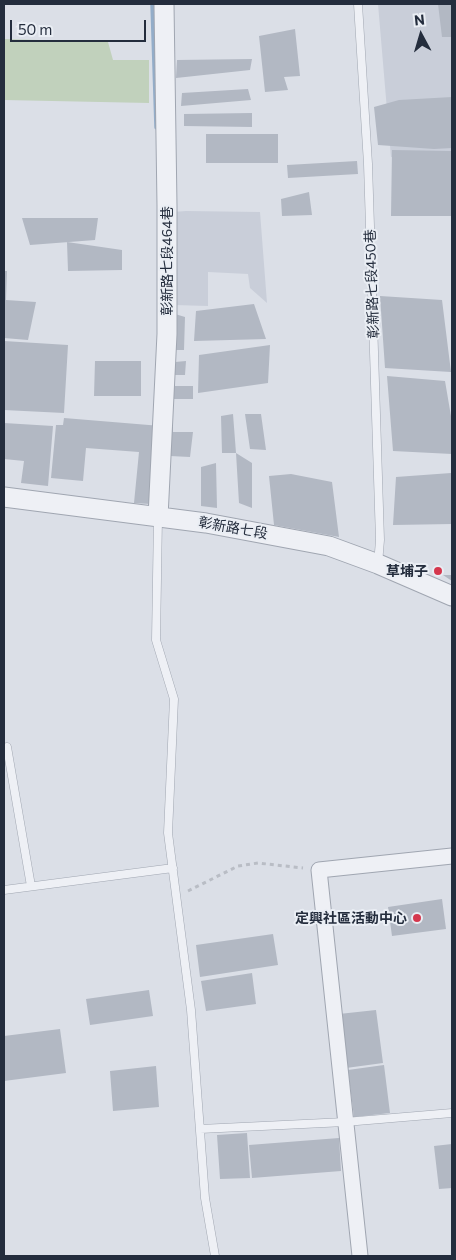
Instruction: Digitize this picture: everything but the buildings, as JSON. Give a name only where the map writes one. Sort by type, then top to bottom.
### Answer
[{"type":"street","name":"彰新路七段464巷","points":[[158,517],[167,334],[167,166],[164,4]]},
{"type":"street","name":"彰新路七段","points":[[4,497],[206,523],[329,546],[378,564],[452,596]]},
{"type":"street","points":[[360,1256],[319,870],[452,856]]},
{"type":"lane","name":"彰新路七段450巷","points":[[358,4],[368,164],[380,540],[378,564]]},
{"type":"lane","points":[[158,517],[156,640],[174,699],[168,833],[191,1010],[205,1198],[216,1256]]},
{"type":"lane","points":[[7,747],[31,886]]},
{"type":"lane","points":[[4,890],[173,868]]},
{"type":"lane","points":[[200,1129],[345,1122],[452,1113]]},
{"type":"path","points":[[176,897],[238,866],[258,863],[319,870]]},
{"type":"shaded area","points":[[378,4],[452,4],[452,156],[391,157]]},
{"type":"shaded area","points":[[173,212],[260,212],[267,303],[250,288],[248,274],[208,272],[208,306],[174,305]]},
{"type":"green space","points":[[4,39],[108,42],[113,60],[149,60],[149,103],[4,100]]},
{"type":"waterway","points":[[153,4],[157,127]]},
{"type":"place","name":"草埔子","points":[[438,571]]},
{"type":"place","name":"定興社區活動中心","points":[[417,918]]}]
